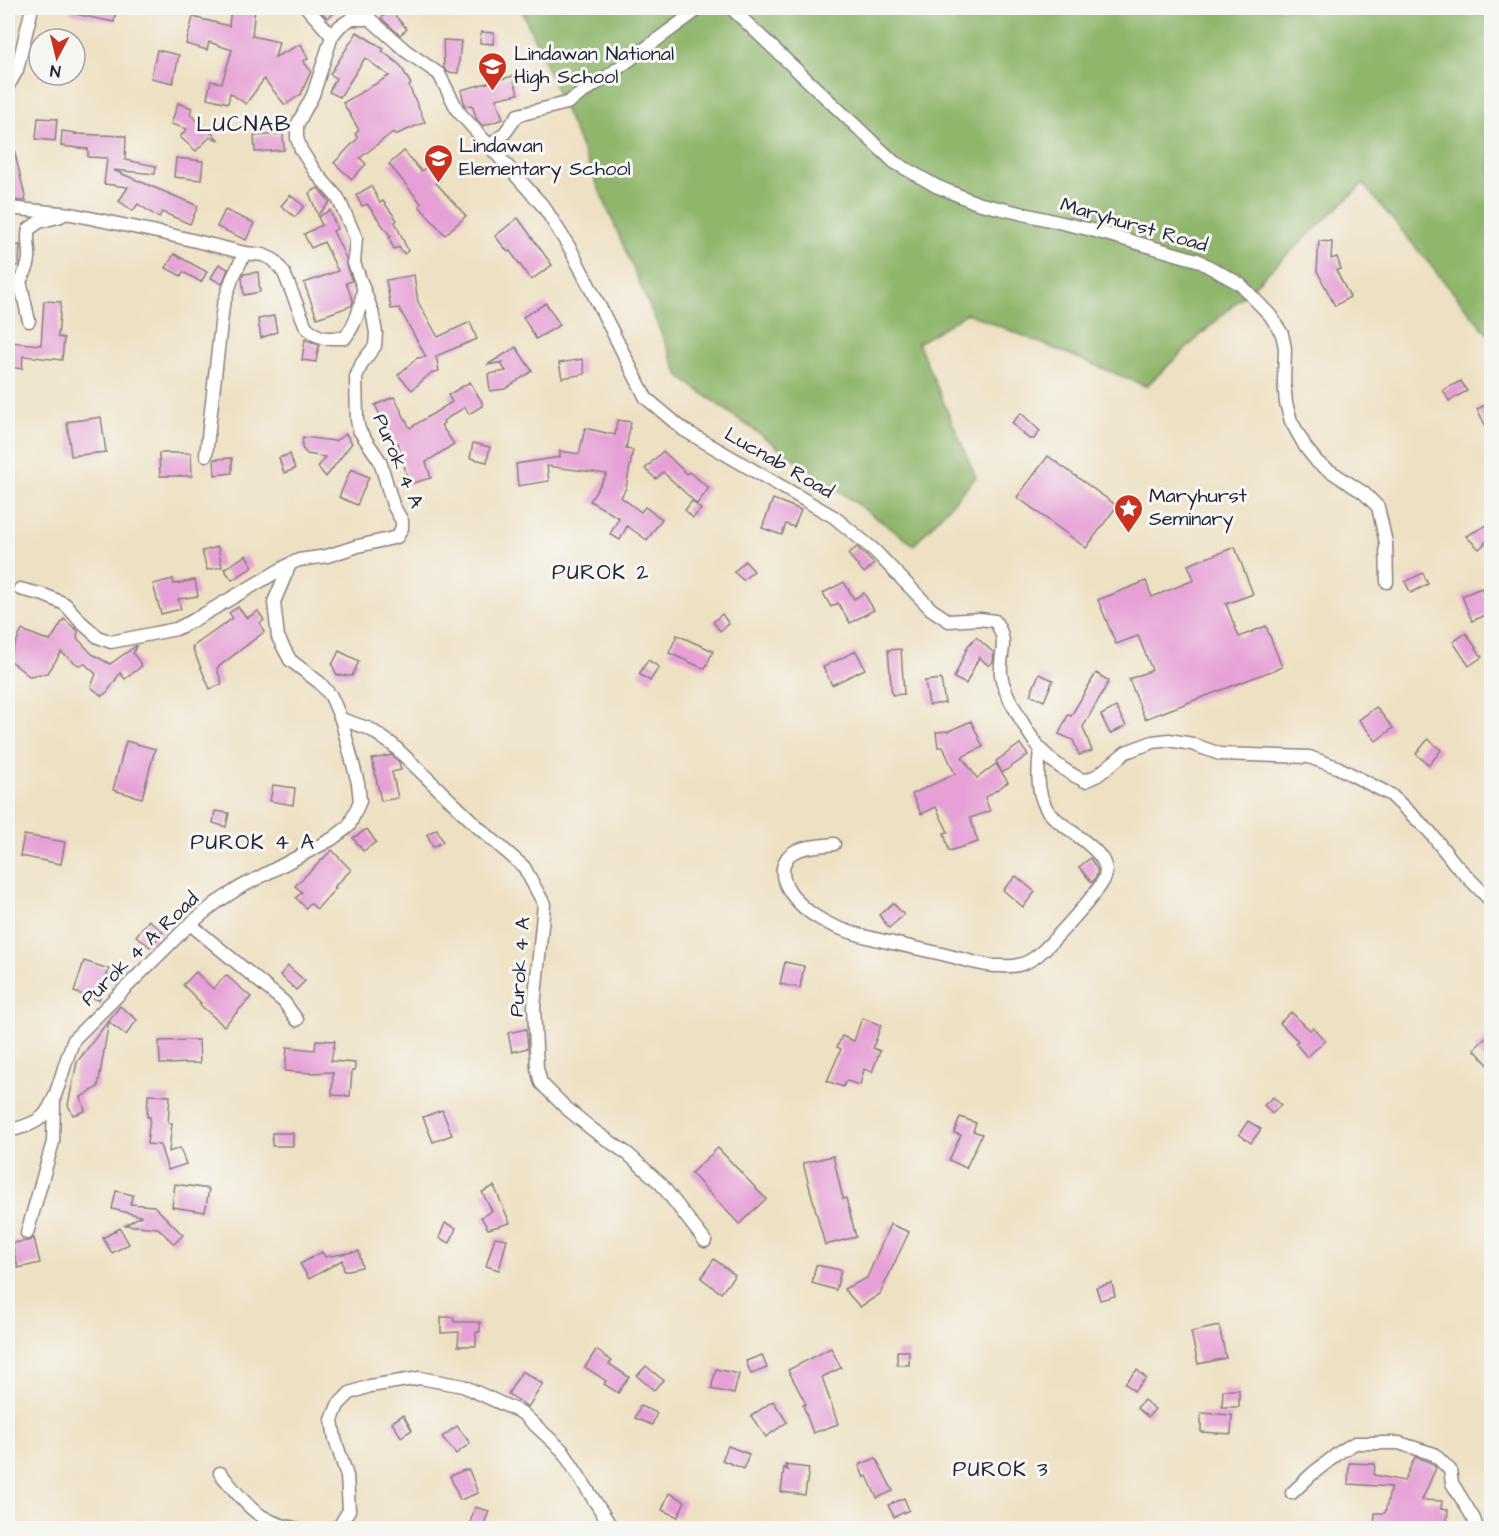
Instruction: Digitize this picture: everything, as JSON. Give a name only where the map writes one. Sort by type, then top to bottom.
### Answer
[{"type":"street","points":[[8,86],[17,70],[32,8]]},
{"type":"street","points":[[8,208],[71,214],[245,253],[263,255],[274,260],[284,273],[306,327],[324,338],[345,338],[354,326],[360,311],[363,290],[354,263],[356,238],[338,198],[316,173],[301,150],[297,138],[297,124],[313,95],[332,36],[307,8]]},
{"type":"street","points":[[490,145],[504,134],[518,115],[567,103],[700,8]]},
{"type":"street","name":"Maryhurst Road","points":[[732,8],[894,162],[936,186],[977,203],[1092,230],[1197,260],[1240,284],[1270,315],[1282,334],[1285,348],[1286,403],[1292,421],[1306,448],[1318,463],[1364,493],[1378,507],[1386,543],[1387,582]]},
{"type":"street","name":"Lucnab Road","points":[[332,36],[340,26],[351,19],[370,20],[406,51],[439,74],[459,111],[544,207],[572,250],[646,398],[684,430],[834,517],[874,550],[931,609],[949,621],[980,619],[994,621],[1002,633],[1001,675],[1007,695],[1040,750],[1062,769],[1085,781],[1098,776],[1126,752],[1153,742],[1169,740],[1192,744],[1220,754],[1309,757],[1337,767],[1391,795],[1430,831],[1455,864],[1491,902]]},
{"type":"street","points":[[8,285],[20,281],[27,269],[30,257],[27,238],[29,229],[39,222],[71,214]]},
{"type":"street","points":[[206,454],[223,306],[232,279],[245,253]]},
{"type":"street","points":[[20,281],[29,321]]},
{"type":"street","name":"Purok 4 A","points":[[290,564],[397,537],[402,528],[402,521],[393,505],[380,461],[359,430],[357,420],[356,377],[362,363],[375,346],[376,333],[372,311],[363,290]]},
{"type":"street","points":[[20,590],[44,595],[65,604],[98,637],[111,642],[176,629],[290,564]]},
{"type":"street","name":"Purok 4 A Road","points":[[8,1131],[25,1127],[44,1116],[55,1095],[68,1050],[75,1038],[190,924],[239,888],[332,839],[349,826],[360,801],[358,783],[341,719],[331,696],[320,683],[290,660],[278,638],[274,603],[290,564]]},
{"type":"street","name":"Purok 4 A","points":[[341,719],[370,729],[393,745],[479,828],[524,867],[544,904],[534,1006],[537,1068],[541,1083],[565,1107],[628,1154],[661,1185],[705,1241]]},
{"type":"street","points":[[834,844],[797,851],[788,855],[784,863],[783,874],[788,890],[819,919],[845,931],[994,966],[1019,965],[1037,956],[1057,936],[1102,884],[1107,874],[1106,865],[1087,842],[1053,818],[1045,808],[1039,784],[1040,750]]},
{"type":"street","points":[[190,924],[284,1002],[297,1020]]},
{"type":"street","name":"Purok 4 A Road","points":[[27,1233],[53,1142],[55,1095]]},
{"type":"street","points":[[333,1528],[339,1527],[349,1510],[346,1476],[332,1420],[338,1406],[350,1393],[370,1386],[420,1378],[441,1380],[463,1386],[522,1413],[562,1450],[612,1528]]},
{"type":"street","points":[[1292,1493],[1312,1474],[1355,1443],[1399,1443],[1434,1454],[1450,1470],[1452,1483],[1477,1528]]},
{"type":"street","points":[[220,1473],[251,1511],[281,1526],[294,1528]]},
{"type":"green space","points":[[521,8],[1491,8],[1491,338],[1363,184],[1146,386],[967,313],[918,343],[976,477],[914,545],[680,377]]},
{"type":"building","points":[[70,8],[117,8],[114,22],[70,13]]},
{"type":"building","points":[[231,8],[255,8],[252,36],[279,42],[275,57],[301,44],[308,59],[303,61],[311,71],[301,94],[285,105],[264,79],[246,104],[230,93],[228,103],[207,98],[211,81],[222,83],[232,50],[209,42],[207,50],[186,44],[193,17],[229,26]]},
{"type":"building","points":[[318,8],[342,8],[327,18]]},
{"type":"building","points":[[390,10],[407,29],[400,35],[381,18]]},
{"type":"building","points":[[357,32],[384,49],[382,51],[400,65],[411,84],[409,86],[425,122],[395,135],[393,132],[360,158],[366,164],[352,179],[334,163],[358,138],[355,134],[359,130],[343,103],[389,76],[365,58],[340,97],[329,92],[336,78],[330,74]]},
{"type":"building","points":[[481,32],[494,33],[493,44],[480,43]]},
{"type":"building","points":[[443,40],[461,41],[458,73],[447,72],[444,68]]},
{"type":"building","points":[[157,50],[179,55],[173,83],[151,78]]},
{"type":"building","points":[[513,76],[518,94],[496,99],[503,119],[483,126],[477,120],[472,105],[465,107],[461,90]]},
{"type":"building","points":[[178,103],[192,108],[190,114],[219,140],[210,137],[196,151],[180,137],[187,129],[171,124]]},
{"type":"building","points":[[38,118],[57,119],[55,141],[36,139]]},
{"type":"building","points":[[62,131],[75,134],[126,136],[125,160],[156,166],[155,174],[113,170],[198,206],[190,224],[162,212],[159,218],[138,204],[133,211],[119,201],[128,187],[104,184],[107,158],[88,157],[88,149],[61,146]]},
{"type":"building","points":[[283,134],[284,150],[255,152],[254,136]]},
{"type":"building","points":[[12,141],[26,201],[8,200],[8,142]]},
{"type":"building","points":[[404,151],[421,171],[428,166],[440,180],[436,183],[466,216],[445,235],[419,206],[421,203],[389,164]]},
{"type":"building","points":[[176,158],[203,161],[201,180],[174,177]]},
{"type":"building","points":[[371,186],[380,203],[383,201],[397,220],[395,222],[408,251],[404,254],[399,247],[394,249],[389,238],[391,237],[367,204],[362,206],[356,195]]},
{"type":"building","points":[[318,188],[330,202],[318,215],[309,193]]},
{"type":"building","points":[[290,195],[304,206],[295,217],[281,206]]},
{"type":"building","points":[[225,210],[254,223],[246,240],[217,227]]},
{"type":"building","points":[[330,210],[337,229],[333,231],[346,258],[352,281],[346,283],[353,301],[351,306],[317,318],[304,283],[338,271],[324,242],[311,248],[304,234],[322,225],[318,217]]},
{"type":"building","points":[[518,218],[552,265],[531,280],[510,251],[508,252],[495,236]]},
{"type":"building","points":[[1319,241],[1332,242],[1331,259],[1337,257],[1341,269],[1336,270],[1350,297],[1335,306],[1317,271]]},
{"type":"building","points":[[20,245],[19,265],[8,268],[8,247]]},
{"type":"building","points":[[174,254],[207,272],[201,282],[183,272],[181,276],[166,268]]},
{"type":"building","points":[[219,264],[228,269],[222,284],[211,278]]},
{"type":"building","points":[[258,272],[260,292],[244,295],[242,278],[244,274]]},
{"type":"building","points":[[414,275],[418,302],[438,337],[470,322],[477,339],[436,356],[439,371],[431,373],[412,390],[398,375],[417,358],[426,357],[399,308],[391,309],[386,280]]},
{"type":"building","points":[[44,301],[61,302],[58,337],[64,338],[62,360],[23,356],[22,369],[8,367],[8,342],[41,345]]},
{"type":"building","points":[[546,303],[560,325],[536,339],[523,317]]},
{"type":"building","points":[[274,316],[277,332],[261,338],[258,319]]},
{"type":"building","points":[[305,339],[319,345],[316,362],[302,360]]},
{"type":"building","points":[[516,347],[532,371],[505,389],[490,391],[488,374],[506,371],[501,364],[504,362],[487,365]]},
{"type":"building","points":[[582,359],[585,374],[562,378],[559,363]]},
{"type":"building","points":[[1461,381],[1467,391],[1449,401],[1443,390]]},
{"type":"building","points":[[470,382],[482,406],[469,414],[465,407],[443,421],[441,425],[454,444],[426,462],[431,478],[409,484],[398,442],[394,445],[385,433],[388,431],[375,405],[394,397],[410,428],[452,402],[448,395]]},
{"type":"building","points":[[1491,402],[1491,436],[1477,409]]},
{"type":"building","points":[[1021,413],[1040,431],[1034,439],[1029,439],[1012,423]]},
{"type":"building","points":[[101,417],[106,452],[71,456],[67,422]]},
{"type":"building","points":[[617,420],[631,422],[626,449],[633,450],[626,488],[621,497],[641,512],[645,507],[662,519],[647,540],[627,526],[620,540],[610,534],[619,518],[590,501],[607,474],[547,466],[549,481],[518,486],[516,464],[560,457],[560,451],[579,454],[585,428],[615,435]]},
{"type":"building","points":[[346,434],[352,443],[326,477],[318,467],[325,457],[307,454],[302,448],[303,437],[335,441]]},
{"type":"building","points":[[473,443],[490,447],[487,462],[470,458]]},
{"type":"building","points":[[663,451],[687,474],[689,472],[709,488],[697,504],[663,472],[656,479],[645,469]]},
{"type":"building","points":[[159,453],[191,453],[192,476],[160,476]]},
{"type":"building","points":[[290,454],[295,469],[284,473],[279,458]]},
{"type":"building","points":[[1048,456],[1117,506],[1086,548],[1017,497]]},
{"type":"building","points":[[232,458],[232,473],[215,475],[214,459]]},
{"type":"building","points":[[351,469],[369,477],[357,505],[339,497]]},
{"type":"building","points":[[773,499],[801,510],[794,527],[786,524],[782,535],[762,528]]},
{"type":"building","points":[[692,501],[701,509],[693,518],[685,510]]},
{"type":"building","points":[[1491,523],[1491,537],[1479,549],[1466,536]]},
{"type":"building","points":[[218,547],[222,567],[207,570],[202,551]]},
{"type":"building","points":[[857,547],[874,564],[864,573],[848,554]]},
{"type":"building","points":[[1235,547],[1253,594],[1226,604],[1239,637],[1266,626],[1282,667],[1145,719],[1129,679],[1152,670],[1138,636],[1116,644],[1098,600],[1146,581],[1152,597],[1194,580],[1188,565]]},
{"type":"building","points":[[246,555],[253,567],[232,580],[224,569]]},
{"type":"building","points":[[745,561],[754,571],[743,580],[734,572]]},
{"type":"building","points":[[1423,573],[1428,584],[1411,593],[1405,582]]},
{"type":"building","points":[[173,579],[174,584],[195,580],[198,596],[178,599],[181,609],[161,614],[153,584]]},
{"type":"building","points":[[844,582],[854,599],[864,593],[874,610],[850,623],[838,603],[831,607],[823,593]]},
{"type":"building","points":[[1481,588],[1491,613],[1472,621],[1462,596]]},
{"type":"building","points":[[238,607],[247,618],[258,611],[264,620],[260,623],[264,632],[217,668],[222,684],[210,689],[192,647],[233,618],[229,613]]},
{"type":"building","points":[[722,614],[729,624],[720,631],[713,622]]},
{"type":"building","points":[[64,619],[78,631],[77,638],[92,654],[110,664],[137,645],[133,653],[142,666],[125,679],[120,673],[102,696],[91,687],[96,674],[85,664],[78,665],[61,652],[48,673],[29,676],[8,659],[22,630],[50,641]]},
{"type":"building","points":[[1466,633],[1482,657],[1469,666],[1453,642]]},
{"type":"building","points":[[677,635],[713,651],[705,669],[669,653]]},
{"type":"building","points":[[976,637],[994,653],[993,662],[989,666],[979,657],[966,684],[954,678],[968,646]]},
{"type":"building","points":[[901,649],[904,694],[892,695],[888,650]]},
{"type":"building","points":[[339,651],[359,661],[352,676],[337,675],[332,665]]},
{"type":"building","points":[[856,651],[865,669],[832,685],[823,667]]},
{"type":"building","points":[[648,660],[659,667],[650,681],[639,674]]},
{"type":"building","points":[[1096,673],[1109,681],[1083,727],[1092,751],[1079,755],[1073,740],[1059,734],[1068,715],[1071,716]]},
{"type":"building","points":[[1039,674],[1053,680],[1044,701],[1030,695]]},
{"type":"building","points":[[941,679],[945,703],[929,705],[925,681]]},
{"type":"building","points":[[1116,707],[1126,726],[1110,734],[1101,715]]},
{"type":"building","points":[[1376,707],[1393,728],[1376,741],[1359,720]]},
{"type":"building","points":[[971,721],[983,747],[962,757],[977,778],[996,764],[1008,782],[985,798],[990,811],[970,818],[978,842],[949,851],[944,833],[948,832],[936,807],[921,814],[912,794],[955,774],[943,747],[938,747],[936,732],[949,731]]},
{"type":"building","points":[[1428,739],[1441,750],[1429,765],[1416,754]]},
{"type":"building","points":[[126,741],[155,749],[142,798],[113,790]]},
{"type":"building","points":[[1020,744],[1028,755],[1002,773],[996,761]]},
{"type":"building","points":[[392,755],[399,762],[401,770],[392,772],[398,798],[381,801],[372,759]]},
{"type":"building","points":[[273,785],[295,788],[293,805],[270,801]]},
{"type":"building","points":[[215,811],[229,813],[226,827],[213,823]]},
{"type":"building","points":[[367,829],[376,842],[363,851],[353,838]]},
{"type":"building","points":[[437,829],[443,842],[433,847],[427,834]]},
{"type":"building","points":[[24,835],[65,842],[61,864],[20,856]]},
{"type":"building","points":[[332,850],[351,870],[317,909],[310,903],[306,908],[296,898],[302,892],[295,886]]},
{"type":"building","points":[[1090,858],[1097,869],[1097,875],[1092,883],[1079,867]]},
{"type":"building","points":[[1016,876],[1035,892],[1023,907],[1003,890]]},
{"type":"building","points":[[893,903],[904,915],[889,928],[879,915]]},
{"type":"building","points":[[149,920],[163,932],[150,947],[136,936]]},
{"type":"building","points":[[84,961],[109,969],[99,1000],[74,992]]},
{"type":"building","points":[[785,962],[804,966],[800,988],[780,984]]},
{"type":"building","points":[[288,966],[305,981],[296,990],[280,975]]},
{"type":"building","points":[[196,972],[213,989],[226,975],[251,997],[224,1026],[199,1004],[201,1003],[183,985]]},
{"type":"building","points":[[120,1006],[137,1020],[126,1035],[110,1023],[110,1019]]},
{"type":"building","points":[[1291,1012],[1310,1030],[1313,1027],[1325,1041],[1307,1057],[1295,1043],[1298,1041],[1280,1023]]},
{"type":"building","points":[[862,1018],[881,1025],[873,1048],[880,1051],[872,1072],[864,1069],[860,1085],[846,1081],[843,1087],[827,1081],[841,1049],[837,1047],[842,1036],[854,1041]]},
{"type":"building","points":[[109,1020],[98,1087],[81,1097],[85,1111],[73,1115],[68,1105],[77,1062]]},
{"type":"building","points":[[526,1029],[528,1048],[512,1052],[508,1033]]},
{"type":"building","points":[[1491,1033],[1491,1068],[1474,1049]]},
{"type":"building","points":[[199,1040],[200,1063],[160,1064],[159,1041]]},
{"type":"building","points":[[316,1040],[335,1041],[331,1061],[355,1063],[350,1096],[332,1095],[333,1072],[285,1071],[287,1047],[315,1050]]},
{"type":"building","points":[[148,1095],[170,1096],[168,1123],[172,1123],[169,1152],[180,1148],[186,1164],[168,1170],[160,1145],[147,1144],[150,1117],[147,1117]]},
{"type":"building","points":[[1273,1097],[1281,1105],[1272,1114],[1264,1105]]},
{"type":"building","points":[[442,1110],[452,1135],[433,1142],[423,1117]]},
{"type":"building","points":[[960,1117],[976,1123],[973,1131],[982,1134],[966,1168],[949,1160],[961,1135],[954,1133]]},
{"type":"building","points":[[1248,1121],[1261,1129],[1251,1143],[1239,1134]]},
{"type":"building","points":[[272,1133],[293,1133],[293,1146],[272,1146]]},
{"type":"building","points":[[718,1148],[766,1199],[739,1224],[691,1173]]},
{"type":"building","points":[[833,1156],[843,1199],[846,1198],[856,1237],[825,1245],[803,1163]]},
{"type":"building","points":[[175,1184],[209,1189],[205,1212],[172,1207]]},
{"type":"building","points":[[494,1186],[510,1223],[488,1229],[481,1217],[492,1211],[482,1192]]},
{"type":"building","points":[[116,1191],[133,1195],[130,1204],[154,1206],[183,1235],[174,1244],[158,1228],[125,1225],[141,1216],[112,1209]]},
{"type":"building","points":[[445,1223],[456,1228],[450,1243],[439,1238]]},
{"type":"building","points":[[890,1224],[909,1232],[880,1294],[860,1307],[844,1289],[867,1278]]},
{"type":"building","points":[[120,1228],[129,1244],[112,1253],[103,1238]]},
{"type":"building","points":[[495,1237],[507,1239],[499,1270],[486,1266]]},
{"type":"building","points":[[34,1238],[40,1263],[18,1268],[12,1243]]},
{"type":"building","points":[[359,1251],[362,1267],[344,1271],[342,1260],[309,1279],[300,1264],[322,1252],[325,1257]]},
{"type":"building","points":[[714,1259],[735,1275],[721,1293],[701,1278]]},
{"type":"building","points":[[816,1265],[841,1270],[836,1290],[812,1283]]},
{"type":"building","points":[[1112,1283],[1115,1296],[1100,1300],[1096,1287]]},
{"type":"building","points":[[441,1317],[453,1317],[454,1322],[480,1322],[480,1332],[476,1332],[476,1346],[458,1346],[459,1332],[441,1333]]},
{"type":"building","points":[[1219,1326],[1226,1358],[1198,1364],[1191,1332]]},
{"type":"building","points":[[831,1348],[841,1368],[822,1377],[838,1424],[813,1433],[803,1405],[806,1404],[788,1370]]},
{"type":"building","points":[[596,1350],[612,1361],[609,1364],[629,1377],[618,1393],[604,1384],[606,1381],[585,1367]]},
{"type":"building","points":[[897,1351],[909,1351],[909,1365],[897,1365]]},
{"type":"building","points":[[762,1355],[767,1368],[751,1374],[746,1361]]},
{"type":"building","points":[[646,1366],[663,1380],[654,1390],[637,1376]]},
{"type":"building","points":[[716,1369],[739,1374],[734,1394],[711,1389]]},
{"type":"building","points":[[1137,1370],[1146,1378],[1134,1391],[1125,1383]]},
{"type":"building","points":[[522,1371],[543,1384],[528,1407],[508,1394]]},
{"type":"building","points":[[1223,1390],[1239,1390],[1239,1407],[1222,1407]]},
{"type":"building","points":[[1144,1400],[1155,1409],[1148,1417],[1137,1408]]},
{"type":"building","points":[[773,1401],[787,1422],[766,1437],[751,1416]]},
{"type":"building","points":[[640,1406],[657,1413],[652,1425],[635,1418]]},
{"type":"building","points":[[1201,1413],[1232,1415],[1231,1434],[1201,1432]]},
{"type":"building","points":[[403,1415],[412,1430],[401,1437],[392,1422]]},
{"type":"building","points":[[457,1426],[470,1443],[456,1454],[442,1437]]},
{"type":"building","points":[[728,1446],[749,1454],[744,1469],[722,1460]]},
{"type":"building","points":[[1415,1457],[1430,1462],[1436,1468],[1422,1500],[1442,1501],[1441,1509],[1448,1510],[1446,1528],[1374,1528],[1375,1513],[1385,1513],[1391,1487],[1348,1484],[1349,1463],[1375,1464],[1374,1475],[1404,1481]]},
{"type":"building","points":[[876,1458],[893,1491],[877,1498],[867,1476],[864,1478],[859,1465]]},
{"type":"building","points":[[785,1465],[809,1468],[805,1495],[781,1492],[784,1468],[788,1470]]},
{"type":"building","points":[[469,1470],[478,1493],[460,1500],[450,1476]]},
{"type":"building","points":[[669,1493],[685,1501],[678,1517],[662,1510]]},
{"type":"building","points":[[904,1498],[909,1510],[894,1517],[888,1505]]},
{"type":"building","points":[[475,1507],[489,1511],[483,1527],[470,1523]]},
{"type":"place","name":"Lindawan National High School","points":[[493,92]]},
{"type":"place","name":"Lindawan Elementary School","points":[[438,184]]},
{"type":"place","name":"Maryhurst Seminary","points":[[1128,534]]},
{"type":"district","name":"LUCNAB","points":[[244,124]]},
{"type":"district","name":"PUROK 2","points":[[601,572]]},
{"type":"district","name":"PUROK 4 A","points":[[253,842]]},
{"type":"district","name":"PUROK 3","points":[[1001,1469]]}]
